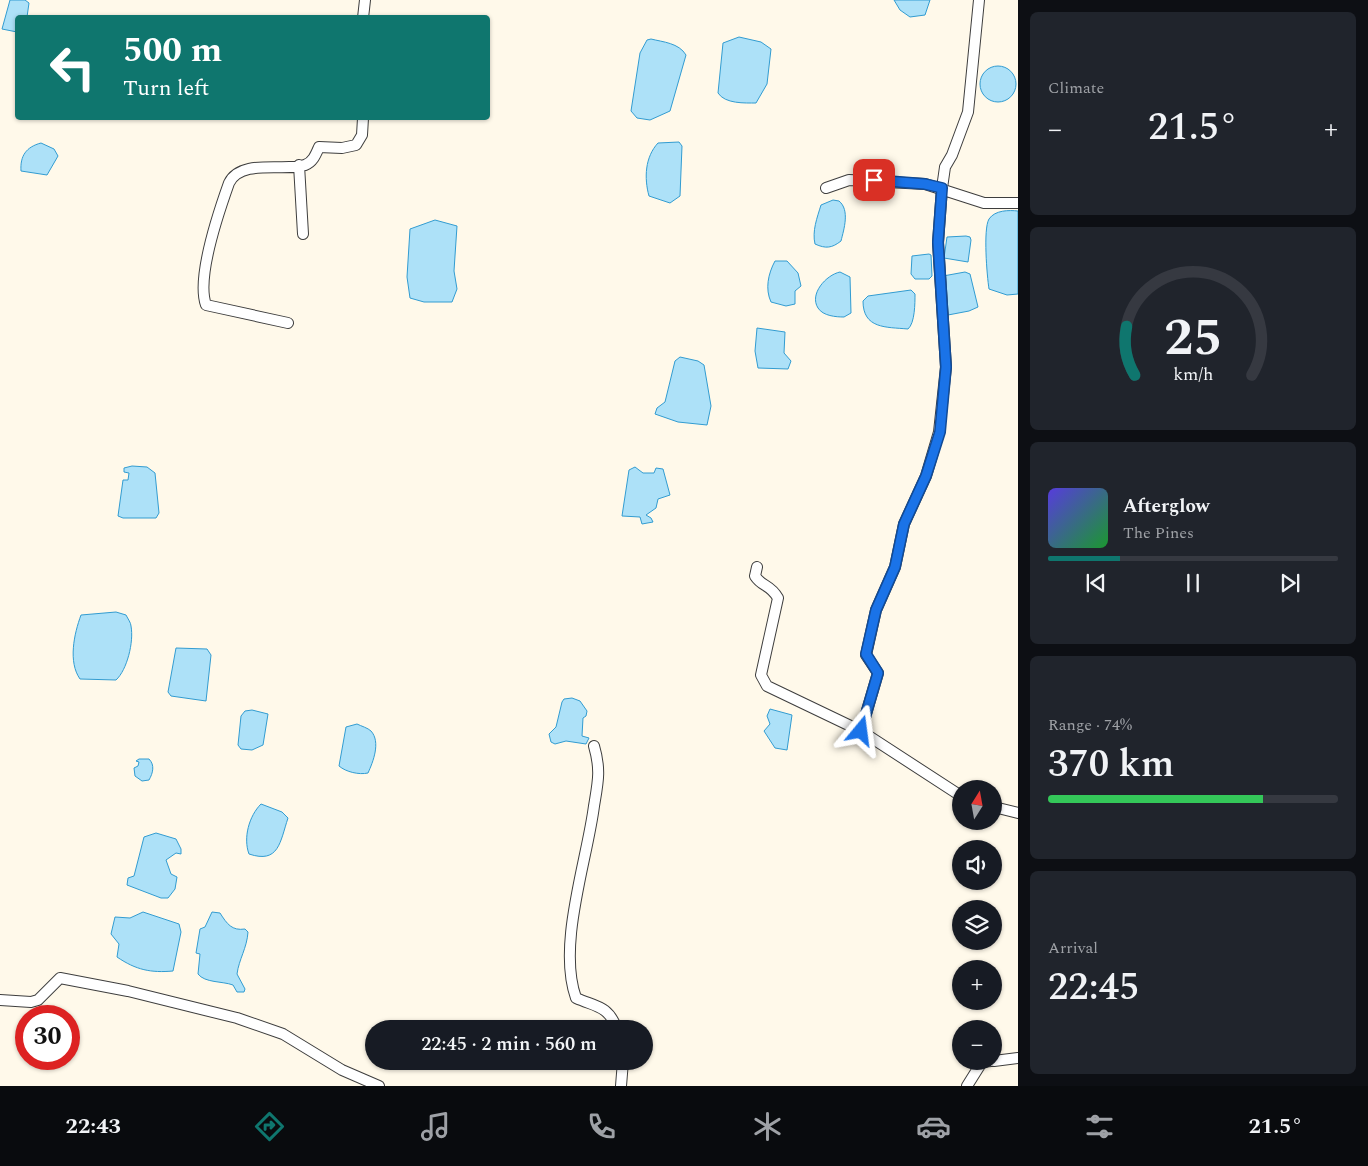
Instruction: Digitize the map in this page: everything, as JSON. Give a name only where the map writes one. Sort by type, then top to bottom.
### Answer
[{"type":"street","points":[[363,15],[365,0]]},
{"type":"street","points":[[861,731],[878,673],[866,654],[876,610],[895,567],[904,524],[926,476],[940,432],[946,367],[938,242],[942,188],[944,167],[952,155],[968,112],[979,0]]},
{"type":"street","points":[[288,323],[206,305],[206,277],[210,241],[231,179],[262,166],[305,165],[315,157],[319,147],[342,148],[356,145],[362,134],[363,120]]},
{"type":"street","points":[[299,165],[303,234]]},
{"type":"street","points":[[826,188],[849,180],[874,180],[925,184],[984,203],[1018,203]]},
{"type":"street","points":[[757,568],[755,576],[759,583],[772,588],[778,598],[761,675],[767,686],[861,731],[952,790]]},
{"type":"street","points":[[594,746],[600,766],[592,821],[575,906],[571,940],[571,974],[576,998],[596,1004],[612,1016],[614,1020]]},
{"type":"street","points":[[1002,809],[1018,814]]},
{"type":"street","points":[[0,1000],[27,1003],[38,1000],[60,978],[157,998],[237,1018],[283,1034],[342,1070],[379,1086]]},
{"type":"street","points":[[1002,1060],[1018,1058]]},
{"type":"street","points":[[622,1086],[623,1070]]},
{"type":"street","points":[[967,1086],[977,1070]]},
{"type":"water","points":[[10,0],[25,0],[29,3],[27,15],[15,15],[15,32],[2,29]]},
{"type":"water","points":[[894,0],[930,0],[925,15],[910,17],[900,10]]},
{"type":"water","points":[[739,37],[761,42],[771,49],[767,84],[756,103],[730,101],[721,97],[718,93],[723,43]]},
{"type":"water","points":[[651,39],[675,45],[686,55],[670,111],[650,120],[637,118],[631,111],[640,53],[647,40]]},
{"type":"water","points":[[998,66],[1005,67],[1011,71],[1015,77],[1015,91],[1011,97],[1005,101],[998,102],[991,101],[985,97],[981,91],[980,84],[981,77],[985,71],[991,67]]},
{"type":"water","points":[[679,142],[682,146],[680,196],[670,203],[649,196],[646,175],[650,155],[658,143]]},
{"type":"water","points":[[41,143],[54,149],[58,156],[47,175],[21,171],[25,153],[31,147]]},
{"type":"water","points":[[833,200],[839,201],[844,209],[844,231],[841,241],[832,246],[822,247],[815,244],[815,225],[821,205]]},
{"type":"water","points":[[1018,211],[1018,294],[1007,295],[989,289],[986,253],[987,224],[989,219],[998,212]]},
{"type":"water","points":[[435,220],[457,226],[454,271],[457,289],[452,302],[424,302],[410,298],[407,277],[410,229]]},
{"type":"water","points":[[947,237],[970,237],[971,240],[968,262],[944,258]]},
{"type":"water","points":[[931,255],[932,276],[929,279],[915,279],[911,274],[912,256]]},
{"type":"water","points":[[775,261],[787,261],[798,273],[801,286],[795,291],[795,304],[786,306],[771,302],[768,292],[768,281]]},
{"type":"water","points":[[840,272],[850,277],[851,313],[844,317],[823,313],[816,303],[817,291],[820,286],[829,277]]},
{"type":"water","points":[[965,272],[970,274],[978,307],[969,311],[948,315],[943,276]]},
{"type":"water","points":[[911,290],[915,294],[915,307],[912,322],[908,329],[877,325],[867,317],[863,301],[868,296]]},
{"type":"water","points":[[757,328],[785,332],[784,353],[791,361],[788,369],[758,368],[755,351]]},
{"type":"water","points":[[680,357],[698,361],[704,365],[711,406],[707,425],[678,422],[655,414],[657,408],[665,402],[675,361]]},
{"type":"water","points":[[132,466],[147,467],[155,473],[159,513],[156,518],[123,518],[118,516],[123,480],[128,480],[129,473],[124,472],[124,468]]},
{"type":"water","points":[[635,467],[643,473],[654,473],[656,468],[663,469],[670,495],[658,499],[656,508],[646,515],[653,522],[642,524],[640,517],[622,516],[629,470]]},
{"type":"water","points":[[116,612],[126,615],[131,625],[132,633],[123,670],[116,680],[80,679],[74,664],[73,648],[81,615]]},
{"type":"water","points":[[176,648],[207,649],[211,655],[206,701],[171,696],[168,692]]},
{"type":"water","points":[[572,698],[580,701],[587,711],[586,716],[583,718],[582,736],[589,738],[586,744],[566,741],[555,744],[551,742],[549,734],[556,727],[562,702],[564,699]]},
{"type":"water","points":[[770,709],[792,715],[787,750],[775,748],[764,731],[770,724],[767,716]]},
{"type":"water","points":[[252,710],[268,714],[263,745],[252,750],[241,749],[238,745],[241,716],[245,711]]},
{"type":"water","points":[[357,724],[371,731],[374,736],[376,746],[368,773],[353,773],[339,766],[346,727]]},
{"type":"water","points":[[139,759],[149,759],[153,766],[149,780],[142,781],[135,776],[134,768],[138,766],[139,762],[136,761]]},
{"type":"water","points":[[261,804],[282,812],[288,818],[277,849],[267,856],[249,854],[247,848],[248,827],[253,815]]},
{"type":"water","points":[[156,833],[176,839],[181,849],[181,854],[176,853],[166,860],[171,874],[177,877],[175,889],[168,898],[161,898],[127,885],[128,878],[134,876],[144,837]]},
{"type":"water","points":[[143,912],[179,924],[181,932],[173,971],[144,970],[117,957],[119,944],[111,934],[115,917],[130,918]]},
{"type":"water","points":[[212,912],[220,913],[233,928],[245,929],[248,932],[237,974],[245,989],[244,992],[237,992],[233,985],[205,979],[198,974],[200,954],[196,953],[200,929],[205,927]]},
{"type":"route","points":[[861,731],[878,673],[866,654],[876,610],[895,567],[904,524],[926,476],[940,432],[946,367],[938,242],[942,188],[925,184],[874,180]]}]
